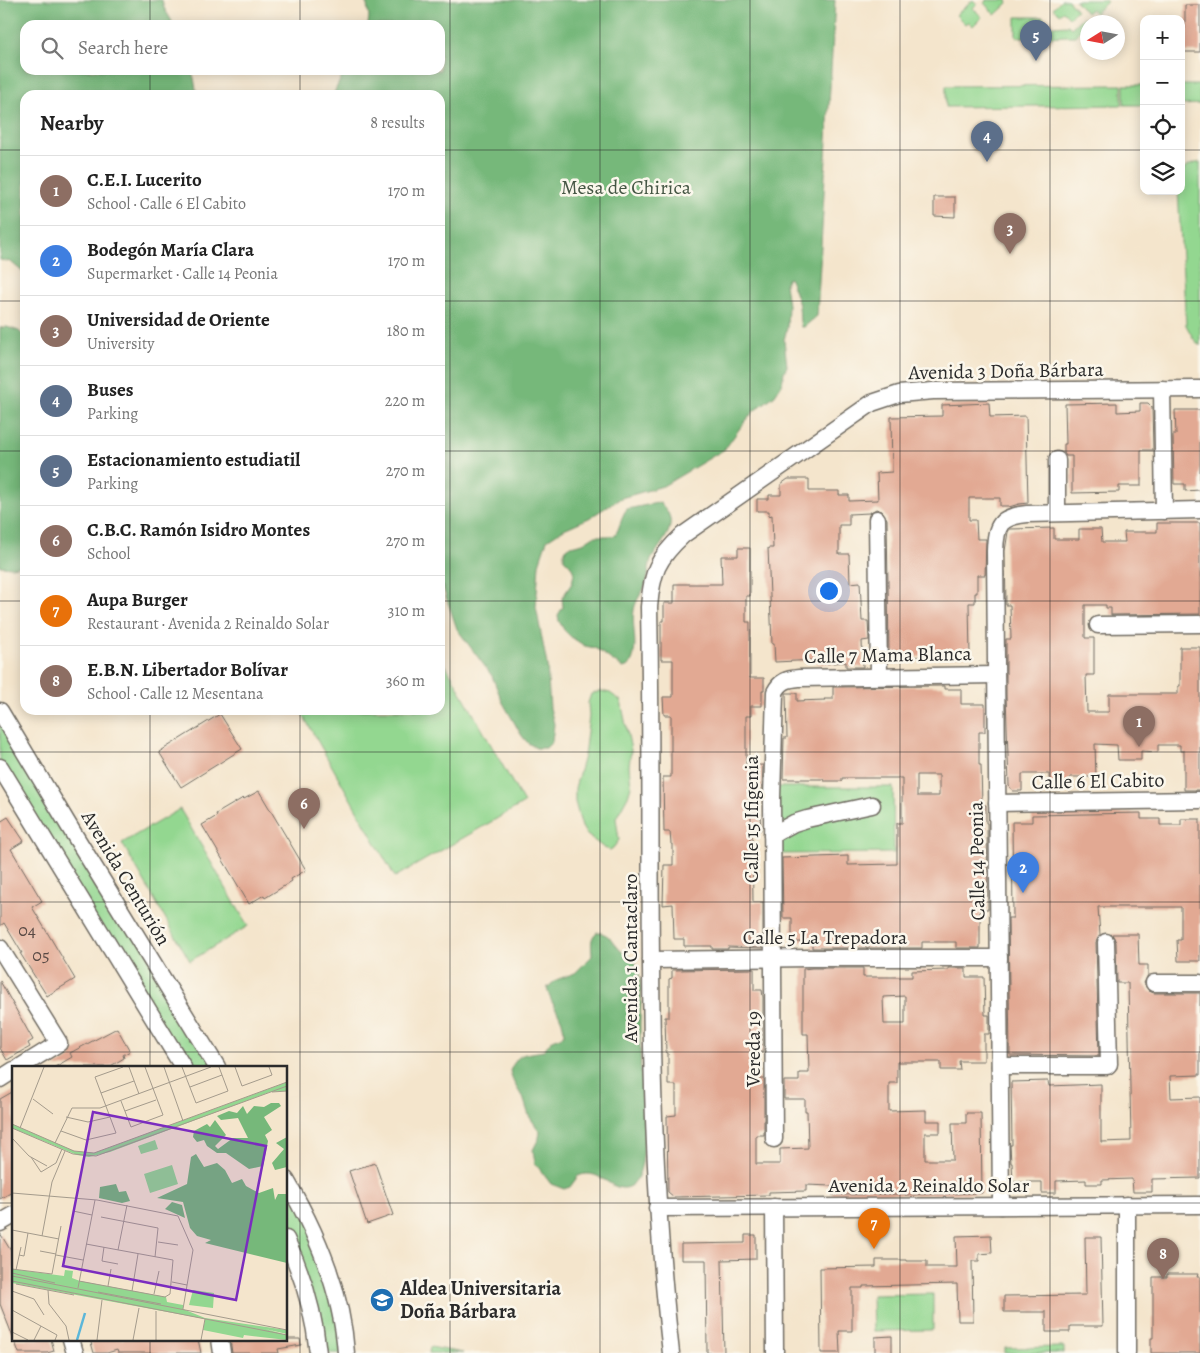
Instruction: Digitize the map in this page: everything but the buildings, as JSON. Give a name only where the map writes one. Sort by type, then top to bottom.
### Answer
[{"type":"street","points":[[1162,389],[1164,511]]},
{"type":"street","name":"Avenida 3 Doña Bárbara","points":[[659,562],[664,553],[683,535],[842,422],[872,403],[886,397],[912,392],[933,391],[1200,389]]},
{"type":"street","points":[[1057,460],[1057,512],[1200,510]]},
{"type":"street","name":"Calle 14 Peonia","points":[[1001,1206],[995,536],[997,529],[1005,519],[1027,514],[1057,512]]},
{"type":"street","points":[[877,519],[879,676]]},
{"type":"street","name":"Avenida 1 Cantaclaro","points":[[659,562],[651,589],[649,606],[651,960],[657,1208],[671,1353]]},
{"type":"street","points":[[1098,625],[1200,624]]},
{"type":"street","name":"Calle 7 Mama Blanca","points":[[781,682],[799,678],[996,675]]},
{"type":"street","name":"Calle 15 Ifigenia","points":[[774,958],[772,835],[773,700],[774,692],[781,682]]},
{"type":"street","name":"Avenida Centurión","points":[[0,711],[216,1066]]},
{"type":"street","points":[[0,767],[182,1066]]},
{"type":"street","name":"Calle 6 El Cabito","points":[[997,803],[1200,800]]},
{"type":"street","points":[[772,835],[794,823],[807,819],[872,805]]},
{"type":"street","points":[[1000,1066],[1107,1066],[1109,1064],[1106,942]]},
{"type":"street","points":[[0,948],[59,1044],[22,1066]]},
{"type":"street","name":"Vereda 19","points":[[774,958],[774,1139]]},
{"type":"street","name":"Calle 5 La Trepadora","points":[[651,960],[999,958]]},
{"type":"street","points":[[1154,983],[1200,983]]},
{"type":"street","points":[[0,1078],[12,1071]]},
{"type":"street","points":[[288,1184],[313,1229],[327,1263],[340,1314],[346,1353]]},
{"type":"street","points":[[1127,1205],[1127,1353]]},
{"type":"street","name":"Avenida 2 Reinaldo Solar","points":[[657,1208],[1200,1205]]},
{"type":"street","points":[[774,1207],[775,1353]]},
{"type":"street","points":[[288,1244],[304,1285],[312,1315],[318,1353]]},
{"type":"street","points":[[71,1340],[75,1353]]},
{"type":"street","points":[[220,1340],[222,1353]]},
{"type":"green space","points":[[0,0],[162,0],[171,20],[20,20],[20,75],[193,75],[196,90],[20,90],[20,270],[11,262],[0,260]]},
{"type":"green space","name":"Mesa de Chirica","points":[[366,0],[835,0],[817,316],[804,327],[801,327],[798,301],[789,278],[787,279],[785,284],[788,305],[787,328],[784,340],[787,366],[782,384],[775,395],[754,411],[725,449],[663,486],[621,498],[589,518],[564,529],[547,540],[539,564],[536,607],[547,665],[550,708],[554,724],[552,742],[546,748],[536,748],[522,736],[502,701],[492,676],[457,629],[445,594],[445,90],[335,90],[343,75],[445,75],[445,20],[369,20]]},
{"type":"green space","points":[[973,0],[977,4],[973,8],[982,17],[973,26],[969,22],[965,24],[956,15]]},
{"type":"green space","points":[[987,0],[1007,0],[1008,3],[995,15],[984,3]]},
{"type":"green space","points":[[1061,0],[1068,0],[1077,10],[1069,17],[1063,11],[1059,14],[1053,8]]},
{"type":"green space","points":[[1075,0],[1105,0],[1107,2],[1095,13],[1091,9],[1086,13]]},
{"type":"green space","points":[[1016,17],[1043,17],[1052,26],[1068,25],[1071,28],[1080,20],[1080,31],[1075,36],[1016,37]]},
{"type":"green space","points":[[1122,85],[1122,105],[946,107],[946,86]]},
{"type":"green space","points":[[1124,85],[1140,85],[1140,105],[1124,105]]},
{"type":"green space","points":[[1185,85],[1200,85],[1200,104],[1185,105]]},
{"type":"green space","points":[[1200,162],[1200,346],[1186,325],[1178,195],[1185,195],[1185,168]]},
{"type":"green space","points":[[7,327],[20,332],[20,565],[12,567],[0,566],[0,328]]},
{"type":"green space","points":[[660,503],[667,511],[670,525],[665,539],[651,560],[646,583],[636,603],[633,619],[635,643],[633,659],[629,666],[623,668],[595,648],[585,646],[571,637],[559,621],[558,615],[563,607],[562,598],[572,583],[574,573],[571,566],[564,559],[564,553],[567,547],[583,543],[594,536],[614,536],[627,509]]},
{"type":"green space","points":[[445,664],[524,803],[395,877],[303,715],[445,715]]},
{"type":"green space","points":[[601,691],[610,693],[621,701],[631,750],[629,766],[631,786],[628,796],[616,818],[619,840],[610,850],[604,848],[587,835],[582,827],[575,802],[575,788],[584,756],[589,716],[588,703],[591,694]]},
{"type":"green space","points":[[0,711],[216,1066],[182,1066],[0,767]]},
{"type":"green space","points":[[773,787],[893,787],[894,853],[773,854]]},
{"type":"green space","points":[[180,809],[248,926],[190,961],[122,843]]},
{"type":"green space","points":[[597,932],[608,936],[620,950],[633,960],[639,973],[644,1127],[643,1156],[638,1176],[630,1186],[618,1187],[600,1177],[586,1174],[578,1176],[570,1187],[564,1189],[551,1184],[535,1163],[533,1150],[540,1132],[529,1116],[524,1100],[514,1083],[510,1071],[519,1057],[543,1051],[551,1041],[564,1035],[562,1021],[547,988],[556,980],[575,973],[592,956],[592,940]]},
{"type":"green space","points":[[288,1184],[313,1229],[346,1353],[318,1353],[288,1246]]},
{"type":"green space","points":[[933,1294],[933,1330],[873,1331],[872,1295]]},
{"type":"green space","points":[[430,1347],[463,1353],[429,1353]]},
{"type":"green space","points":[[1064,1347],[1064,1353],[1005,1353],[1005,1348]]},
{"type":"place","name":"Estacionamiento estudiatil","points":[[1036,61]]},
{"type":"place","name":"Buses","points":[[987,162]]},
{"type":"place","name":"Universidad de Oriente","points":[[1010,254]]},
{"type":"place","name":"C.E.I. Lucerito","points":[[1139,747]]},
{"type":"place","name":"C.B.C. Ramón Isidro Montes","points":[[304,829]]},
{"type":"place","name":"Bodegón María Clara","points":[[1023,893]]},
{"type":"place","name":"Aupa Burger","points":[[874,1249]]},
{"type":"place","name":"E.B.N. Libertador Bolívar","points":[[1163,1279]]},
{"type":"place","name":"Aldea Universitaria Doña Bárbara","points":[[382,1300]]}]
